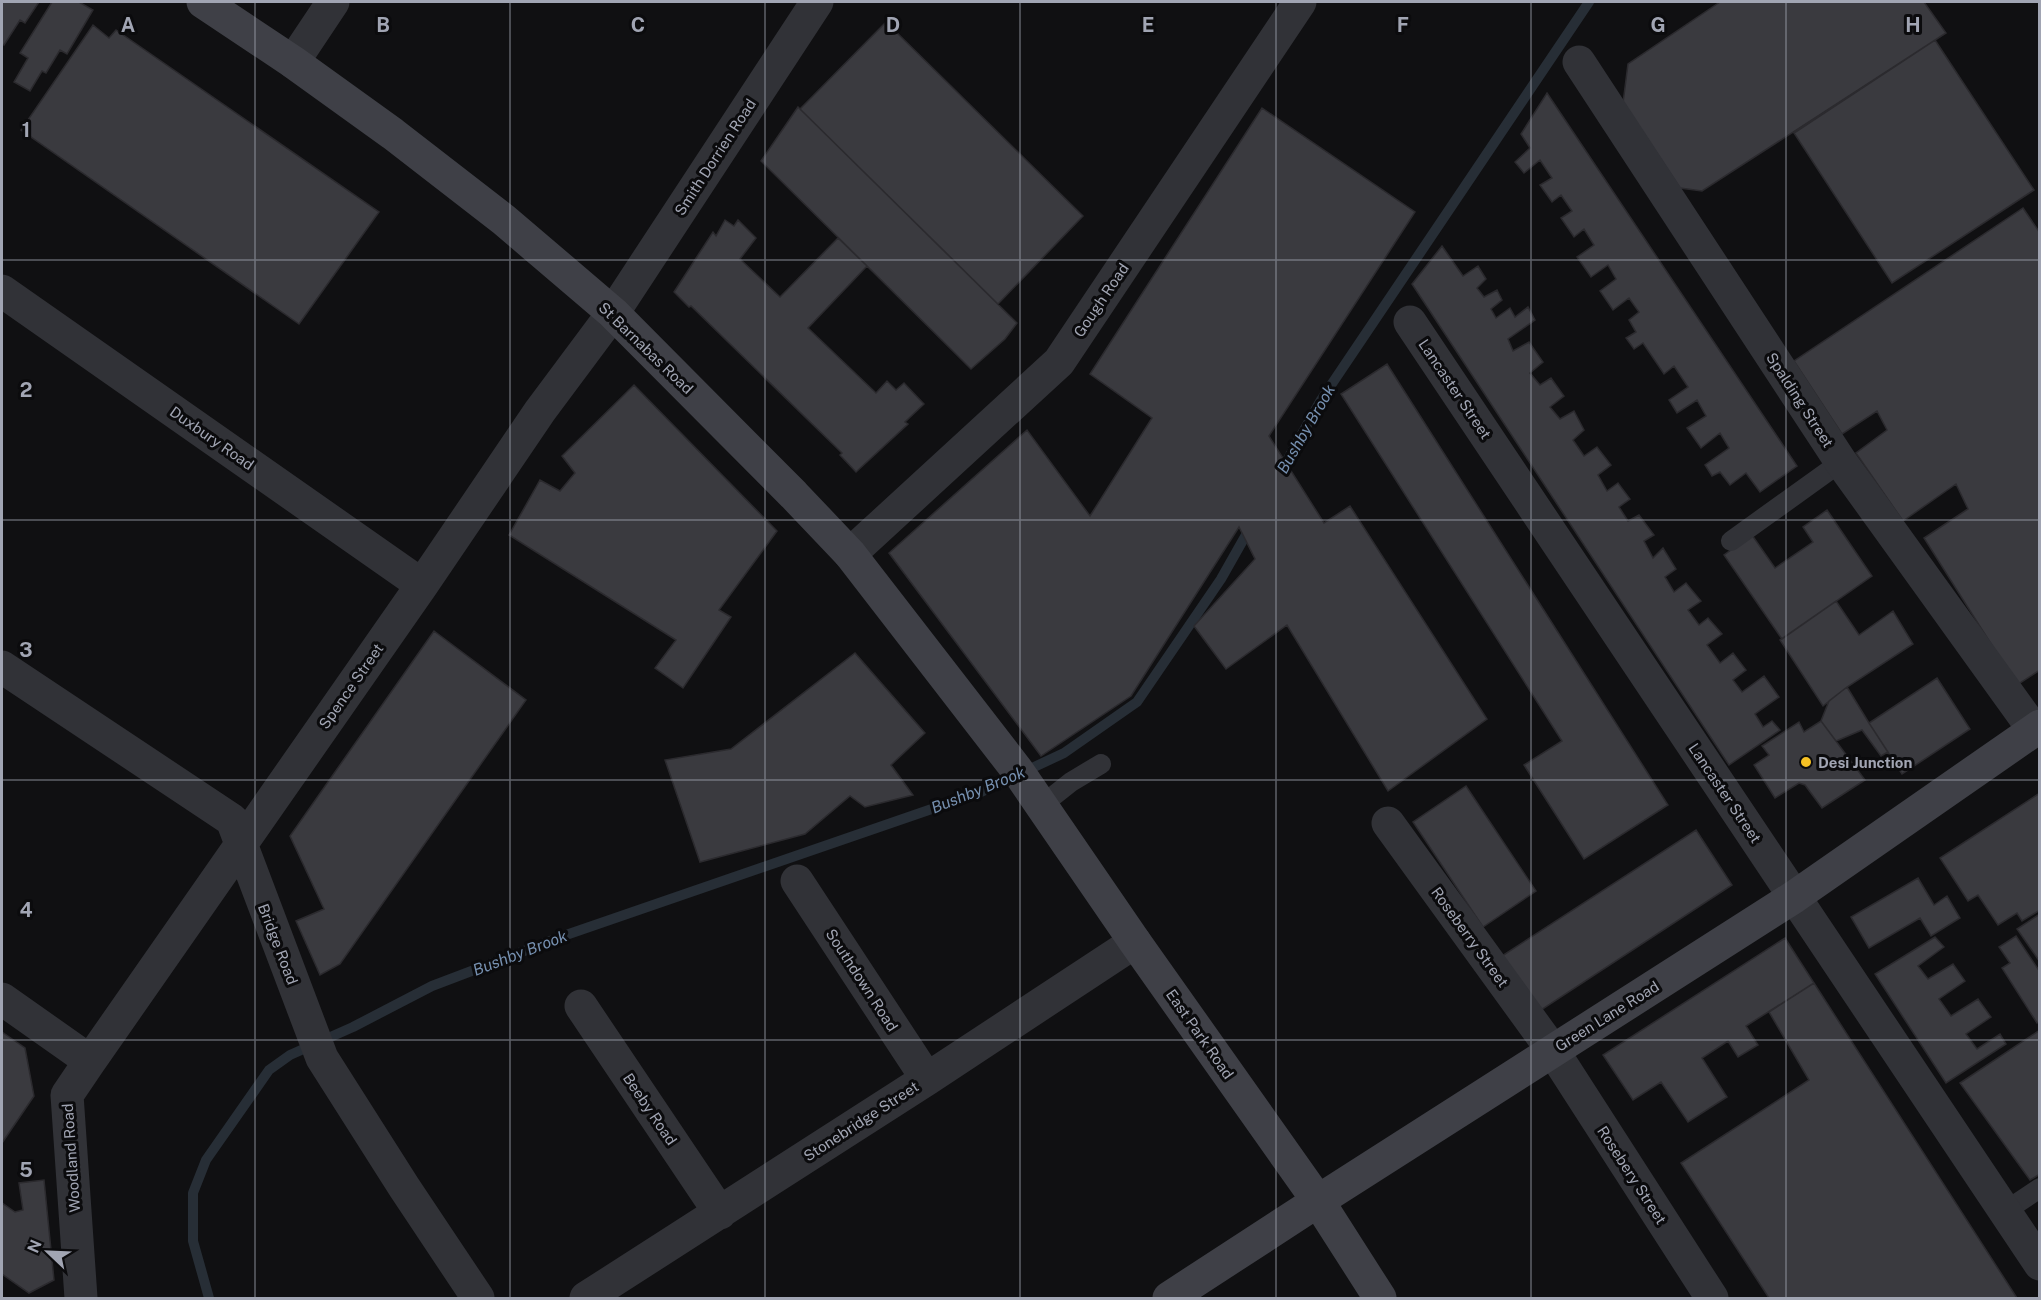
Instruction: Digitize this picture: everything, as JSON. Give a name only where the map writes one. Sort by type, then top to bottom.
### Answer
[{"type":"main road","name":"St Barnabas Road","points":[[203,2],[293,62],[393,134],[504,220],[613,313],[794,495],[850,555],[1030,789]]},
{"type":"main road","name":"Green Lane Road","points":[[1169,1299],[1318,1201],[1794,897],[2037,728]]},
{"type":"main road","name":"East Park Road","points":[[1030,789],[1318,1201],[1380,1299]]},
{"type":"street","points":[[293,62],[333,2]]},
{"type":"street","name":"Smith Dorrien Road","points":[[613,313],[817,2]]},
{"type":"street","name":"Gough Road","points":[[850,555],[1059,362],[1300,2]]},
{"type":"street","name":"Spalding Street","points":[[1579,62],[1841,462],[2037,728]]},
{"type":"street","name":"Duxbury Road","points":[[2,291],[422,585]]},
{"type":"street","name":"Spence Street","points":[[90,1061],[422,585],[540,411],[613,313]]},
{"type":"street","name":"Lancaster Street","points":[[1410,322],[2040,1264]]},
{"type":"street","name":"Bridge Road","points":[[2,667],[232,820],[317,1044],[404,1187],[478,1299]]},
{"type":"street","name":"Roseberry Street","points":[[1388,823],[1553,1051]]},
{"type":"street","name":"Southdown Road","points":[[797,881],[927,1079]]},
{"type":"street","name":"Stonebridge Street","points":[[586,1299],[1135,942]]},
{"type":"street","points":[[2,999],[90,1061]]},
{"type":"street","name":"Beeby Road","points":[[581,1006],[720,1213]]},
{"type":"street","name":"Rosebery Street","points":[[1553,1051],[1712,1299]]},
{"type":"street","name":"Woodland Road","points":[[81,1299],[67,1095],[90,1061]]},
{"type":"lane","points":[[1731,541],[1841,462]]},
{"type":"lane","points":[[1030,789],[1071,782],[1101,764]]},
{"type":"lane","points":[[2004,1212],[2040,1188]]},
{"type":"building","points":[[2,2],[39,2],[25,23],[20,20],[4,45],[2,44]]},
{"type":"building","points":[[52,2],[79,2],[93,10],[67,54],[60,50],[46,73],[42,71],[30,91],[14,82],[28,58],[20,53]]},
{"type":"building","points":[[1720,2],[1924,2],[1946,33],[1702,191],[1680,188],[1623,103],[1628,64]]},
{"type":"building","points":[[886,22],[1083,216],[998,304],[800,109]]},
{"type":"building","points":[[93,25],[109,38],[116,30],[379,212],[299,324],[21,130]]},
{"type":"building","points":[[1935,40],[2034,190],[1892,283],[1794,133]]},
{"type":"building","points":[[1547,93],[1797,466],[1760,492],[1746,473],[1730,485],[1720,472],[1712,476],[1705,465],[1729,448],[1720,433],[1701,448],[1687,428],[1706,416],[1697,400],[1677,413],[1669,400],[1688,387],[1674,366],[1664,374],[1643,343],[1634,349],[1626,338],[1636,332],[1629,320],[1639,312],[1629,298],[1613,310],[1600,291],[1616,279],[1608,265],[1591,277],[1577,257],[1594,245],[1584,229],[1574,237],[1561,218],[1572,211],[1561,195],[1552,202],[1540,185],[1552,178],[1540,160],[1524,173],[1515,162],[1530,148],[1521,134]]},
{"type":"building","points":[[798,107],[1017,323],[1005,339],[971,369],[761,161]]},
{"type":"building","points":[[1262,108],[1415,212],[1269,436],[1324,523],[1350,506],[1487,719],[1388,791],[1287,625],[1226,669],[1194,626],[1255,559],[1239,527],[1131,696],[1041,756],[889,553],[1027,430],[1090,516],[1152,418],[1090,374]]},
{"type":"building","points":[[2023,208],[2040,233],[2040,670],[2017,685],[1924,538],[1968,509],[1956,484],[1903,521],[1856,453],[1887,430],[1877,411],[1842,434],[1794,361]]},
{"type":"building","points":[[725,220],[734,226],[738,220],[756,238],[740,259],[780,297],[838,238],[867,266],[808,328],[876,393],[887,381],[896,390],[904,383],[924,404],[905,422],[908,424],[856,472],[840,455],[842,453],[674,292],[713,232],[716,236]]},
{"type":"building","points":[[1442,246],[1463,276],[1478,266],[1486,279],[1477,288],[1484,297],[1497,290],[1502,300],[1491,309],[1496,318],[1510,308],[1515,317],[1528,307],[1535,320],[1508,339],[1513,351],[1529,342],[1543,362],[1530,373],[1540,385],[1551,378],[1564,396],[1550,407],[1560,419],[1574,411],[1584,430],[1573,440],[1584,456],[1597,447],[1611,465],[1598,475],[1607,491],[1618,483],[1630,499],[1619,507],[1628,521],[1639,515],[1654,535],[1644,541],[1653,558],[1663,548],[1676,569],[1665,577],[1674,592],[1686,583],[1701,601],[1688,610],[1699,625],[1708,618],[1722,634],[1707,645],[1720,663],[1733,653],[1746,670],[1733,680],[1742,692],[1764,676],[1779,697],[1755,714],[1763,727],[1772,721],[1780,730],[1729,765],[1412,284]]},
{"type":"building","points":[[1387,364],[1668,805],[1584,859],[1524,765],[1562,741],[1341,394]]},
{"type":"building","points":[[634,385],[777,531],[719,610],[731,617],[683,688],[655,668],[676,640],[509,535],[540,480],[560,491],[575,473],[562,456]]},
{"type":"building","points":[[1827,510],[1872,576],[1782,639],[1724,555],[1752,535],[1775,568],[1813,542],[1803,527]]},
{"type":"building","points":[[1836,601],[1859,635],[1893,611],[1913,644],[1847,687],[1823,706],[1780,640]]},
{"type":"building","points":[[434,631],[526,700],[340,964],[320,975],[296,921],[324,909],[290,836]]},
{"type":"building","points":[[855,653],[925,733],[891,765],[913,795],[865,807],[850,796],[805,834],[700,862],[665,760],[731,749]]},
{"type":"building","points":[[1937,678],[1970,729],[1902,774],[1869,723]]},
{"type":"building","points":[[1847,687],[1888,752],[1881,756],[1862,730],[1836,741],[1821,721],[1829,701]]},
{"type":"building","points":[[1821,721],[1865,780],[1822,808],[1805,785],[1799,783],[1775,798],[1754,765],[1769,755],[1762,746],[1799,722],[1804,732]]},
{"type":"building","points":[[1466,786],[1536,891],[1483,927],[1413,822]]},
{"type":"building","points":[[2040,793],[2040,910],[2022,921],[2017,913],[1998,925],[1978,895],[1968,901],[1940,858]]},
{"type":"building","points":[[1696,830],[1732,885],[1538,1012],[1502,956]]},
{"type":"building","points":[[1918,878],[1934,905],[1947,896],[1960,918],[1931,936],[1920,918],[1869,948],[1851,917]]},
{"type":"building","points":[[2040,914],[2040,962],[2017,929]]},
{"type":"building","points":[[2016,936],[2040,972],[2040,1021],[2037,1023],[2002,968],[2010,963],[1999,947]]},
{"type":"building","points":[[1935,937],[1944,947],[1918,966],[1928,979],[1953,964],[1965,981],[1939,999],[1951,1016],[1978,999],[1991,1017],[1966,1034],[1977,1049],[2000,1034],[2006,1044],[1946,1083],[1875,974]]},
{"type":"building","points":[[1785,938],[1814,983],[1746,1026],[1758,1045],[1738,1057],[1728,1041],[1702,1058],[1727,1097],[1688,1122],[1661,1082],[1633,1100],[1603,1055]]},
{"type":"building","points":[[1814,983],[2017,1298],[1769,1298],[1681,1163],[1809,1080],[1769,1012]]},
{"type":"building","points":[[2040,1030],[2040,1174],[2030,1180],[1960,1083]]},
{"type":"building","points":[[2,1032],[25,1048],[34,1096],[2,1143]]},
{"type":"building","points":[[44,1180],[54,1280],[29,1293],[2,1274],[2,1203],[15,1212],[23,1210],[19,1183]]},
{"type":"waterway","name":"Bushby Brook","points":[[1280,473],[1321,400],[1589,2]]},
{"type":"waterway","name":"Bushby Brook","points":[[209,1298],[193,1241],[193,1193],[206,1160],[269,1070],[290,1055],[353,1027],[432,986],[566,935],[981,792],[1064,753],[1137,702],[1221,579],[1251,526]]},
{"type":"place","name":"Desi Junction","points":[[1806,762]]}]
